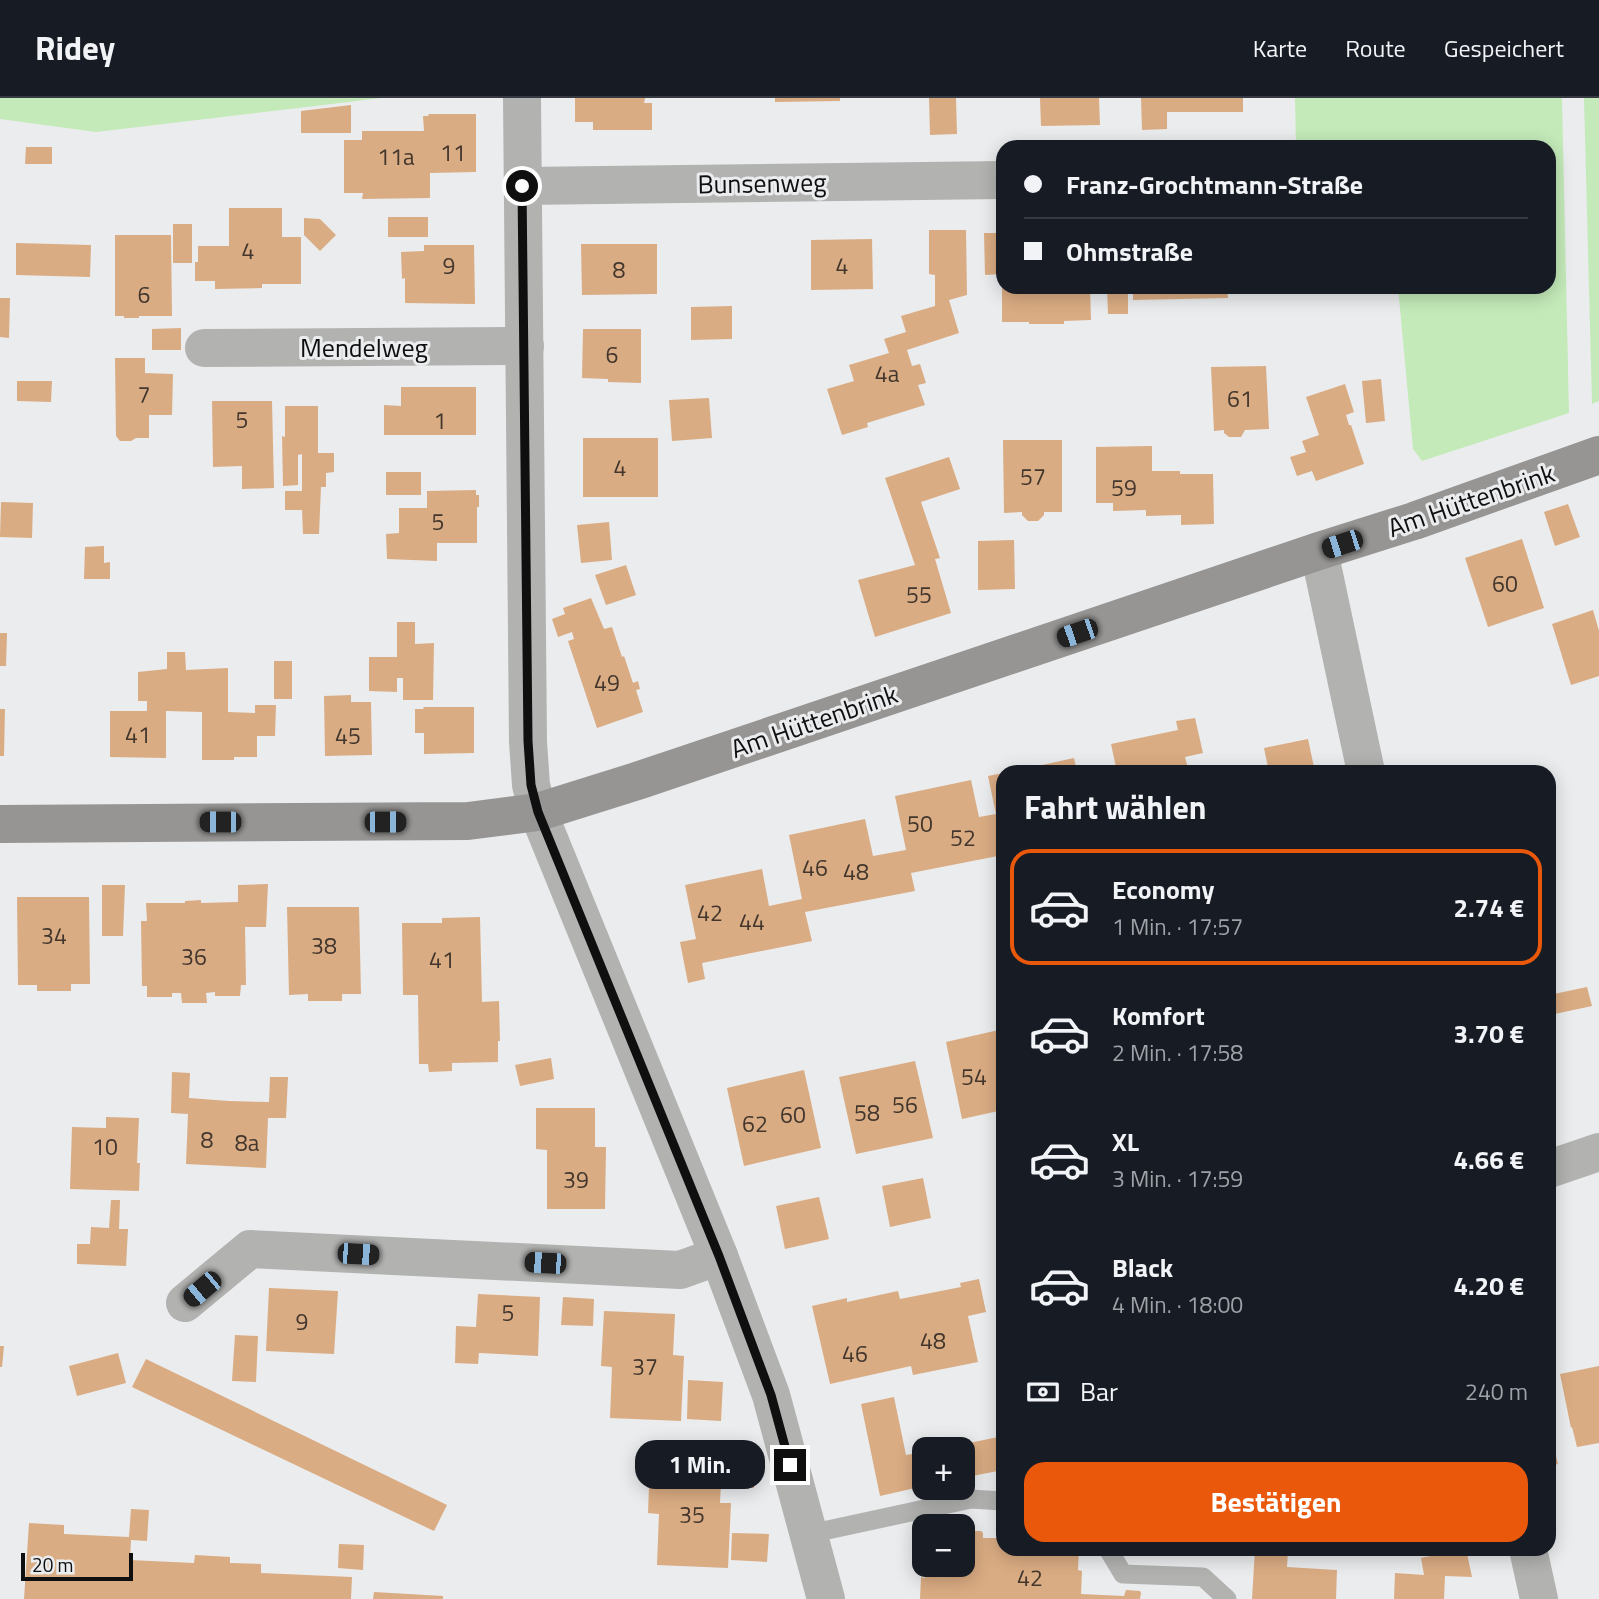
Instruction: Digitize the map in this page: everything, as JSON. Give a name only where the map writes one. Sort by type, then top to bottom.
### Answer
[{"type":"street","points":[[522,98],[528,741],[531,785],[538,812],[719,1256],[771,1395],[826,1599]]},
{"type":"street","name":"Bunsenweg","points":[[522,186],[996,180]]},
{"type":"street","name":"Mendelweg","points":[[204,348],[525,346]]},
{"type":"street","name":"Am Hüttenbrink","points":[[0,824],[468,821],[538,812],[1414,521],[1599,456]]},
{"type":"street","points":[[1319,551],[1365,765]]},
{"type":"street","points":[[1556,1167],[1599,1152]]},
{"type":"street","points":[[186,1303],[250,1249],[680,1270],[719,1256]]},
{"type":"street","points":[[1530,1556],[1539,1599]]},
{"type":"lane","points":[[809,1534],[971,1499],[996,1501]]},
{"type":"lane","points":[[1112,1556],[1123,1574],[1203,1577],[1227,1599]]},
{"type":"green space","points":[[0,98],[382,98],[96,132],[0,119]]},
{"type":"green space","points":[[1295,98],[1562,98],[1569,413],[1422,461],[1413,449],[1399,294],[1556,294],[1556,140],[1296,140]]},
{"type":"green space","points":[[1584,98],[1599,98],[1599,401],[1592,404]]},
{"type":"building","points":[[575,98],[645,98],[644,103],[652,103],[652,130],[593,130],[593,122],[575,122]]},
{"type":"building","points":[[775,98],[840,98],[840,101],[775,102]]},
{"type":"building","points":[[929,98],[956,98],[957,134],[930,135]]},
{"type":"building","points":[[1040,98],[1099,98],[1100,125],[1041,126]]},
{"type":"building","points":[[1141,98],[1243,98],[1243,112],[1167,112],[1167,129],[1142,130]]},
{"type":"building","points":[[351,105],[351,133],[301,133],[301,111]]},
{"type":"building","points":[[476,114],[476,172],[430,173],[430,198],[362,199],[363,193],[344,193],[344,140],[362,140],[362,131],[424,131],[423,116]]},
{"type":"building","points":[[26,147],[52,147],[52,164],[25,164]]},
{"type":"building","points":[[229,208],[282,208],[282,237],[301,237],[301,284],[262,284],[262,288],[215,289],[215,281],[195,281],[198,246],[229,246]]},
{"type":"building","points":[[388,217],[428,217],[428,237],[388,237]]},
{"type":"building","points":[[304,218],[320,219],[336,235],[320,251],[304,235]]},
{"type":"building","points":[[173,224],[192,224],[192,263],[173,263]]},
{"type":"building","points":[[929,230],[966,230],[967,295],[949,300],[959,333],[907,350],[912,366],[920,364],[926,383],[918,385],[925,405],[867,423],[868,427],[842,435],[827,389],[854,381],[849,365],[889,353],[884,339],[906,332],[901,316],[935,306],[935,275],[929,274]]},
{"type":"building","points":[[984,233],[996,233],[996,274],[985,275]]},
{"type":"building","points":[[115,235],[171,235],[172,316],[115,316]]},
{"type":"building","points":[[872,239],[873,289],[811,290],[811,240]]},
{"type":"building","points":[[16,243],[91,245],[90,277],[16,275]]},
{"type":"building","points":[[581,244],[657,244],[657,294],[582,295]]},
{"type":"building","points":[[424,245],[474,245],[475,304],[405,303],[401,252],[424,251]]},
{"type":"building","points":[[1002,294],[1090,294],[1091,320],[1064,321],[1064,324],[1002,322]]},
{"type":"building","points":[[1107,294],[1128,294],[1128,314],[1108,314]]},
{"type":"building","points":[[1133,294],[1228,294],[1228,298],[1133,300]]},
{"type":"building","points":[[0,298],[10,298],[9,338],[0,337]]},
{"type":"building","points":[[732,306],[732,339],[691,340],[691,307]]},
{"type":"building","points":[[181,328],[181,350],[152,350],[152,329]]},
{"type":"building","points":[[583,329],[641,329],[641,383],[582,378]]},
{"type":"building","points":[[115,358],[145,358],[145,373],[173,374],[172,415],[149,415],[149,438],[120,441],[116,436]]},
{"type":"building","points":[[1266,366],[1269,429],[1245,430],[1241,437],[1229,437],[1224,430],[1214,431],[1211,367]]},
{"type":"building","points":[[1381,379],[1385,421],[1366,423],[1362,381]]},
{"type":"building","points":[[17,381],[52,381],[51,402],[17,401]]},
{"type":"building","points":[[1345,384],[1354,412],[1346,415],[1364,464],[1316,481],[1312,471],[1297,476],[1290,457],[1306,452],[1302,441],[1319,435],[1306,397]]},
{"type":"building","points":[[401,387],[476,387],[476,435],[384,435],[384,405],[401,406]]},
{"type":"building","points":[[709,398],[712,438],[672,441],[669,400]]},
{"type":"building","points":[[212,401],[272,401],[274,488],[242,489],[242,466],[213,467]]},
{"type":"building","points":[[285,406],[318,406],[318,453],[334,453],[334,472],[326,473],[326,487],[321,487],[319,534],[303,534],[302,510],[285,510],[285,491],[302,491],[302,454],[298,455],[298,485],[283,486],[282,436],[285,437]]},
{"type":"building","points":[[583,438],[658,438],[658,497],[583,497]]},
{"type":"building","points":[[1003,440],[1062,440],[1062,512],[1044,512],[1038,521],[1028,521],[1022,512],[1004,513]]},
{"type":"building","points":[[1152,446],[1152,471],[1213,474],[1214,524],[1181,525],[1181,515],[1146,516],[1146,510],[1113,511],[1113,503],[1096,503],[1096,447]]},
{"type":"building","points":[[949,457],[960,489],[921,502],[940,558],[935,559],[951,613],[875,637],[858,580],[915,565],[885,478]]},
{"type":"building","points":[[386,472],[421,472],[421,495],[386,495]]},
{"type":"building","points":[[476,490],[476,495],[479,495],[477,543],[437,543],[437,561],[387,559],[386,534],[399,533],[399,508],[427,508],[427,491]]},
{"type":"building","points":[[1,502],[33,503],[32,538],[0,537]]},
{"type":"building","points":[[1568,504],[1580,537],[1555,546],[1544,512]]},
{"type":"building","points":[[609,522],[612,560],[581,563],[577,525]]},
{"type":"building","points":[[1522,539],[1544,608],[1488,627],[1465,558]]},
{"type":"building","points":[[1014,540],[1015,589],[978,590],[978,541]]},
{"type":"building","points":[[104,546],[104,563],[110,562],[110,579],[84,579],[85,547]]},
{"type":"building","points":[[626,565],[636,595],[606,605],[595,575]]},
{"type":"building","points":[[591,598],[604,629],[612,627],[633,683],[638,681],[640,689],[636,690],[643,712],[597,728],[568,641],[574,639],[572,632],[558,637],[552,619],[565,614],[563,608]]},
{"type":"building","points":[[1593,610],[1599,631],[1599,676],[1571,685],[1552,624]]},
{"type":"building","points":[[397,622],[415,622],[415,644],[434,643],[433,700],[403,700],[403,678],[397,678],[397,692],[369,691],[369,657],[397,657]]},
{"type":"building","points":[[0,633],[7,633],[6,666],[0,666]]},
{"type":"building","points":[[167,652],[185,652],[186,670],[228,668],[228,712],[255,713],[255,705],[276,705],[275,736],[257,736],[257,757],[202,760],[202,712],[166,711],[166,758],[110,757],[110,711],[147,711],[147,701],[138,701],[138,672],[167,669]]},
{"type":"building","points":[[274,661],[292,661],[292,699],[274,699]]},
{"type":"building","points":[[351,695],[351,702],[371,702],[372,755],[325,756],[324,696]]},
{"type":"building","points":[[423,707],[474,707],[474,753],[424,754],[424,733],[415,733],[415,709],[424,709]]},
{"type":"building","points":[[0,709],[5,709],[4,756],[0,756]]},
{"type":"building","points":[[1195,718],[1203,753],[1185,757],[1187,765],[1116,765],[1111,744],[1178,730],[1176,721]]},
{"type":"building","points":[[1308,739],[1314,765],[1268,765],[1264,748]]},
{"type":"building","points":[[1074,758],[1076,765],[1042,765]]},
{"type":"building","points":[[996,774],[996,814],[988,776]]},
{"type":"building","points":[[971,780],[979,817],[996,814],[996,856],[911,873],[915,891],[805,912],[812,941],[702,963],[705,979],[688,983],[680,942],[696,939],[685,885],[762,869],[769,906],[802,899],[789,835],[865,819],[873,856],[906,850],[895,796]]},
{"type":"building","points":[[268,884],[266,927],[245,927],[246,985],[241,985],[240,996],[215,996],[215,992],[206,993],[207,1003],[182,1003],[181,993],[172,993],[172,997],[147,997],[147,986],[142,986],[141,921],[147,921],[146,903],[185,903],[201,900],[201,903],[238,902],[238,885]]},
{"type":"building","points":[[102,885],[125,885],[123,936],[102,936]]},
{"type":"building","points":[[17,897],[89,897],[90,984],[71,984],[71,991],[37,991],[37,985],[18,985]]},
{"type":"building","points":[[287,907],[359,907],[361,994],[342,994],[342,1001],[308,1001],[308,994],[289,995]]},
{"type":"building","points":[[480,917],[482,1002],[499,1001],[498,1062],[452,1063],[452,1071],[429,1072],[428,1064],[419,1064],[418,995],[403,995],[402,923],[442,923],[442,918]]},
{"type":"building","points":[[1587,987],[1592,1006],[1556,1014],[1556,994]]},
{"type":"building","points":[[996,1031],[996,1112],[962,1119],[946,1042]]},
{"type":"building","points":[[551,1058],[554,1079],[520,1086],[515,1065]]},
{"type":"building","points":[[915,1061],[933,1138],[856,1154],[839,1077]]},
{"type":"building","points":[[804,1070],[821,1148],[744,1166],[727,1088]]},
{"type":"building","points":[[172,1072],[190,1073],[189,1098],[229,1101],[269,1102],[270,1077],[288,1077],[286,1118],[268,1118],[266,1168],[186,1164],[188,1114],[171,1113]]},
{"type":"building","points":[[536,1108],[595,1108],[595,1147],[606,1147],[605,1209],[547,1209],[547,1150],[536,1149]]},
{"type":"building","points":[[106,1117],[139,1118],[139,1191],[70,1189],[72,1127],[106,1128]]},
{"type":"building","points":[[923,1178],[931,1218],[890,1227],[882,1186]]},
{"type":"building","points":[[819,1197],[829,1239],[785,1249],[776,1206]]},
{"type":"building","points":[[111,1200],[120,1200],[119,1229],[128,1229],[126,1266],[77,1264],[77,1244],[90,1244],[91,1227],[109,1228]]},
{"type":"building","points":[[979,1279],[986,1312],[968,1316],[978,1362],[913,1375],[911,1366],[830,1384],[812,1306],[898,1291],[900,1299],[961,1287],[960,1283]]},
{"type":"building","points":[[269,1288],[338,1291],[334,1354],[266,1351]]},
{"type":"building","points":[[478,1294],[540,1297],[538,1356],[479,1353],[478,1364],[455,1363],[456,1326],[476,1327]]},
{"type":"building","points":[[563,1297],[594,1299],[593,1326],[561,1325]]},
{"type":"building","points":[[604,1311],[675,1314],[673,1355],[684,1356],[681,1421],[610,1418],[612,1367],[601,1366]]},
{"type":"building","points":[[235,1335],[258,1336],[256,1382],[232,1381]]},
{"type":"building","points":[[0,1346],[4,1346],[2,1367],[0,1367]]},
{"type":"building","points":[[118,1353],[126,1383],[77,1396],[69,1366]]},
{"type":"building","points":[[146,1359],[447,1505],[434,1531],[132,1387]]},
{"type":"building","points":[[1599,1366],[1599,1443],[1577,1447],[1560,1374]]},
{"type":"building","points":[[688,1380],[723,1382],[721,1421],[687,1419]]},
{"type":"building","points":[[894,1397],[906,1455],[912,1454],[912,1489],[880,1496],[861,1404]]},
{"type":"building","points":[[996,1437],[996,1471],[975,1475],[975,1442]]},
{"type":"building","points":[[724,1458],[754,1460],[754,1488],[723,1486]]},
{"type":"building","points":[[650,1459],[722,1462],[720,1503],[731,1503],[728,1568],[657,1565],[659,1514],[648,1513]]},
{"type":"building","points":[[131,1509],[149,1510],[147,1541],[131,1540],[130,1560],[194,1563],[195,1555],[230,1557],[230,1563],[261,1564],[261,1573],[352,1577],[351,1599],[24,1599],[29,1523],[64,1525],[64,1534],[129,1537]]},
{"type":"building","points":[[975,1531],[981,1531],[983,1538],[996,1538],[996,1556],[1079,1556],[1078,1570],[1082,1571],[1081,1594],[1124,1596],[1126,1590],[1141,1593],[1140,1599],[920,1599],[921,1577],[975,1577]]},
{"type":"building","points":[[732,1533],[769,1534],[767,1562],[731,1560]]},
{"type":"building","points":[[339,1544],[364,1545],[363,1570],[338,1568]]},
{"type":"building","points":[[1255,1556],[1288,1556],[1287,1567],[1337,1570],[1336,1599],[1252,1599]]},
{"type":"building","points":[[1468,1556],[1472,1577],[1445,1576],[1444,1599],[1394,1599],[1395,1573],[1424,1575],[1421,1558]]},
{"type":"building","points":[[374,1592],[443,1596],[443,1599],[373,1599]]},
{"type":"route","points":[[522,186],[528,741],[531,785],[538,812],[719,1256],[771,1395],[790,1465]]}]
